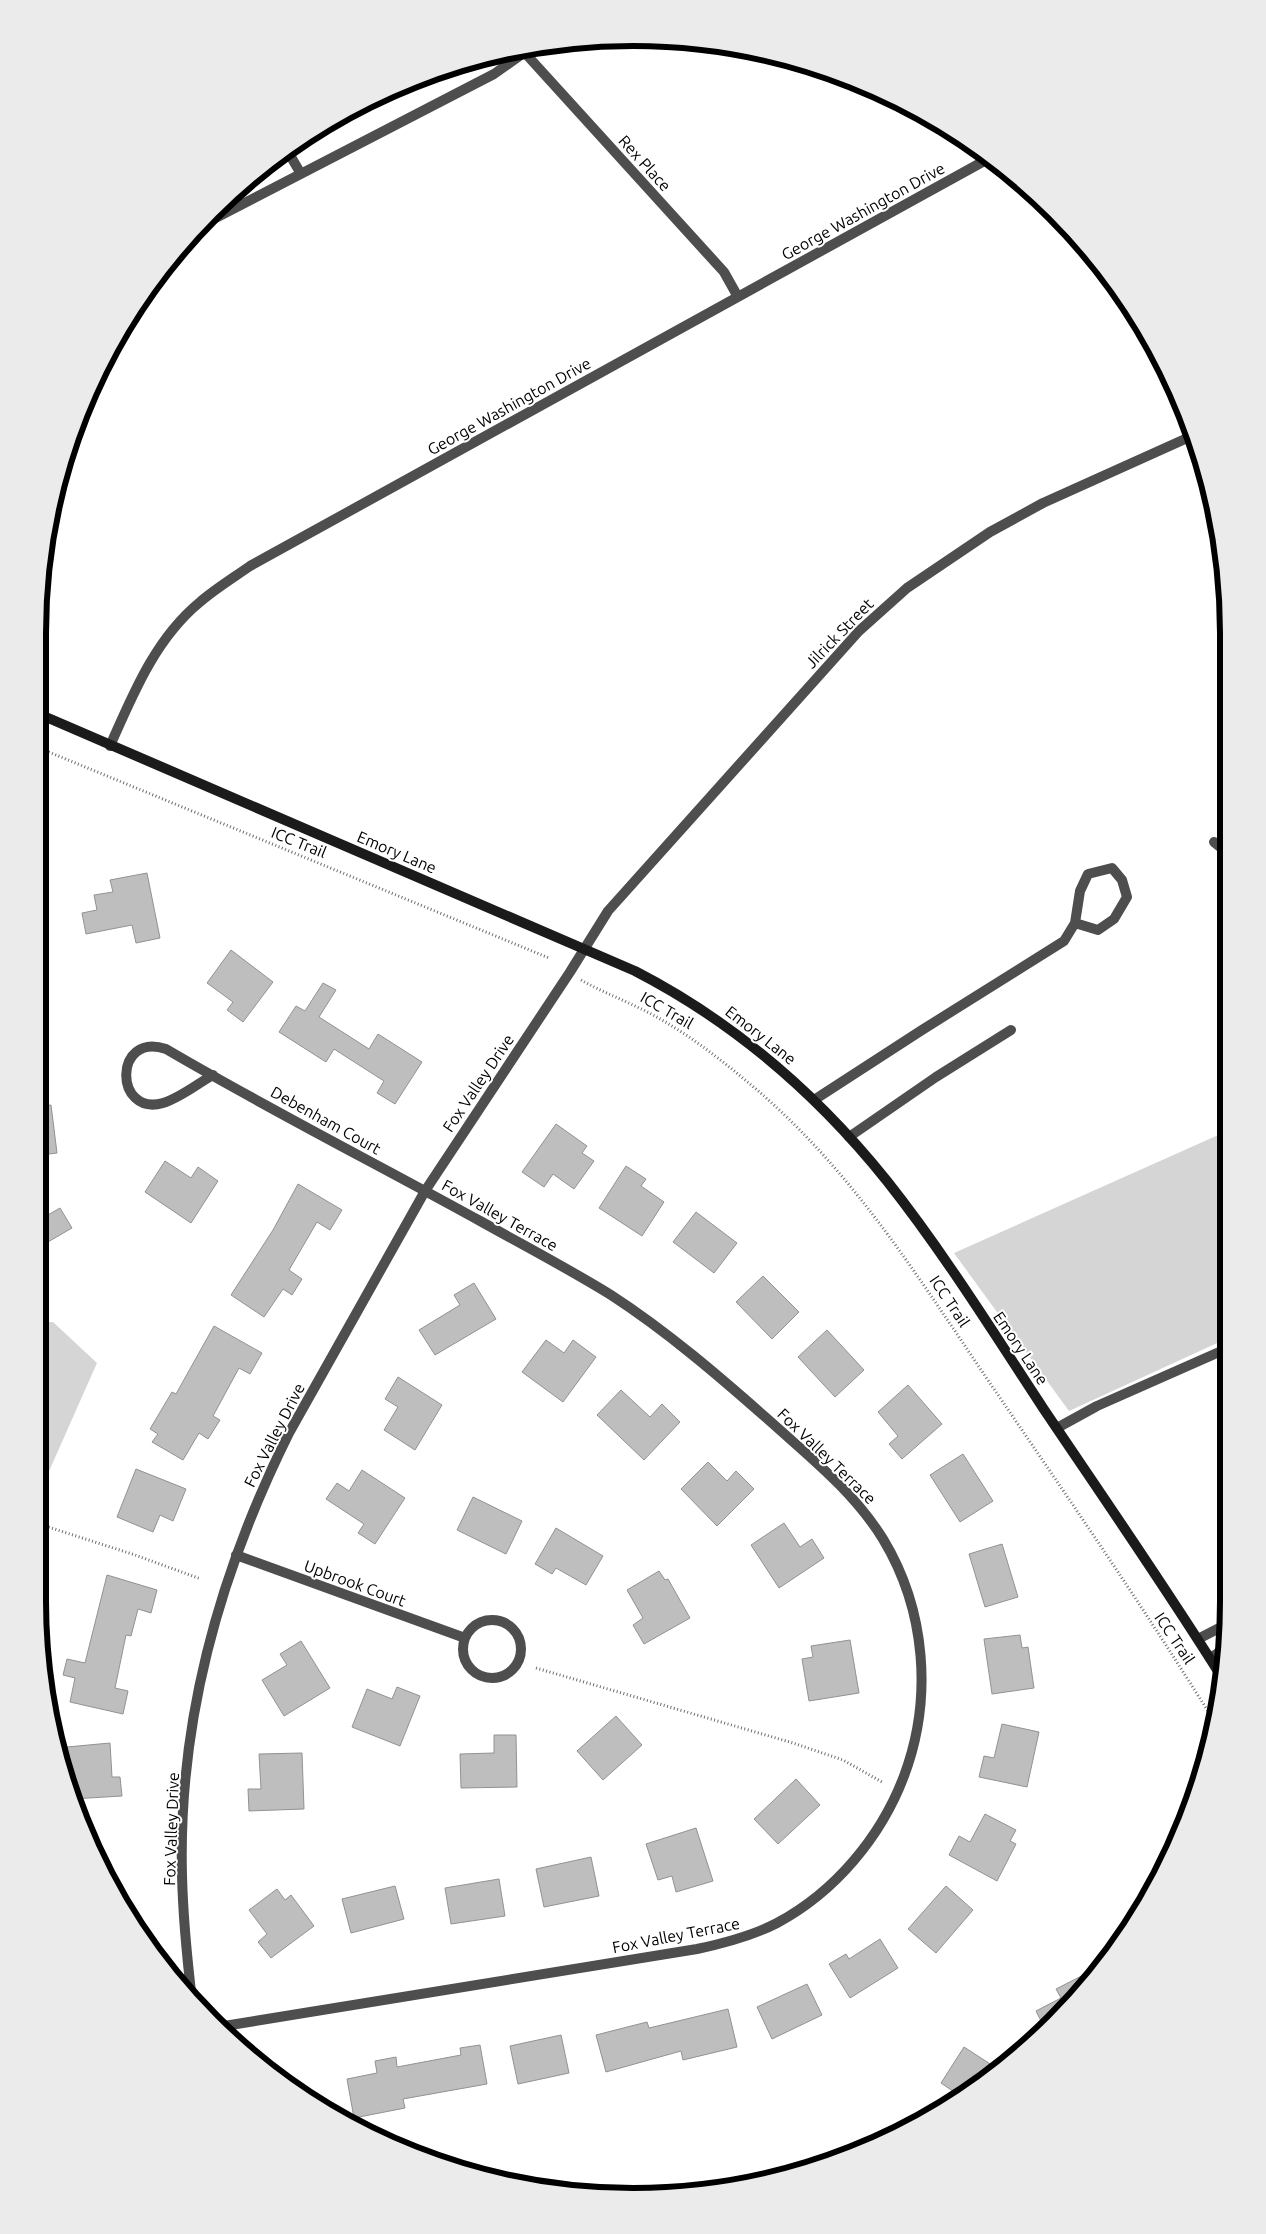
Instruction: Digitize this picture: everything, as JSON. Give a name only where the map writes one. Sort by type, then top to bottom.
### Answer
[{"type":"street","name":"Rex Place","points":[[531,56],[724,272],[738,297]]},
{"type":"street","points":[[221,215],[494,74],[516,59]]},
{"type":"street","points":[[291,157],[301,174]]},
{"type":"street","name":"George Washington Drive","points":[[110,746],[139,682],[167,636],[199,602],[223,584],[250,566],[983,162]]},
{"type":"street","name":"Jilrick Street","points":[[584,948],[608,911],[626,888],[859,632],[889,603],[961,549],[1015,517],[1187,438]]},
{"type":"street","name":"Emory Lane","points":[[46,717],[635,971],[688,1000],[764,1055],[814,1100],[849,1137],[887,1182],[921,1227],[1216,1668]]},
{"type":"street","points":[[1214,842],[1220,847]]},
{"type":"street","points":[[814,1100],[1064,941],[1075,923],[1080,891],[1088,874],[1112,868],[1122,880],[1127,897],[1114,919],[1098,930],[1075,923]]},
{"type":"street","name":"Fox Valley Drive","points":[[191,1987],[182,1874],[185,1792],[190,1751],[203,1669],[214,1622],[256,1503],[289,1433],[424,1190],[584,948]]},
{"type":"street","points":[[849,1137],[936,1077],[1011,1030]]},
{"type":"street","name":"Debenham Court","points":[[213,1075],[171,1099],[153,1104],[145,1103],[133,1095],[127,1086],[125,1075],[128,1064],[140,1050],[154,1047],[166,1050],[213,1075],[424,1190]]},
{"type":"street","name":"Fox Valley Terrace","points":[[228,2025],[697,1949],[751,1935],[777,1923],[802,1907],[824,1890],[846,1869],[867,1844],[886,1816],[911,1757],[918,1725],[922,1689],[921,1658],[916,1626],[899,1570],[885,1542],[856,1502],[819,1464],[724,1380],[652,1323],[571,1271],[424,1190]]},
{"type":"street","points":[[1057,1428],[1097,1406],[1220,1352]]},
{"type":"street","name":"Upbrook Court","points":[[236,1556],[465,1638]]},
{"type":"street","points":[[484,1621],[502,1622],[516,1632],[521,1647],[519,1660],[507,1674],[498,1678],[481,1676],[473,1672],[463,1656],[465,1638],[476,1625],[484,1621]]},
{"type":"street","points":[[1198,1639],[1219,1628]]},
{"type":"street","points":[[1210,1658],[1217,1654]]},
{"type":"path","name":"ICC Trail","points":[[46,751],[549,958]]},
{"type":"path","name":"ICC Trail","points":[[580,979],[656,1016],[695,1041],[751,1085],[785,1115],[843,1176],[869,1207],[904,1257],[1050,1472],[1208,1713]]},
{"type":"path","points":[[46,1526],[201,1579]]},
{"type":"path","points":[[536,1668],[793,1743],[842,1760],[882,1782]]},
{"type":"shaded area","points":[[1220,1134],[1220,1342],[1069,1411],[954,1253]]},
{"type":"shaded area","points":[[46,1322],[53,1322],[97,1363],[46,1478]]},
{"type":"building","points":[[147,873],[160,938],[136,943],[132,925],[86,934],[82,913],[97,910],[94,895],[113,892],[110,880]]},
{"type":"building","points":[[231,950],[273,982],[243,1022],[227,1010],[233,1002],[207,983]]},
{"type":"building","points":[[323,983],[336,990],[319,1017],[369,1049],[378,1034],[422,1062],[395,1104],[377,1093],[384,1081],[334,1049],[326,1062],[279,1032],[296,1006],[305,1011]]},
{"type":"building","points":[[51,1105],[57,1153],[46,1154],[46,1106]]},
{"type":"building","points":[[556,1124],[587,1146],[582,1153],[594,1161],[574,1189],[553,1174],[544,1187],[522,1172]]},
{"type":"building","points":[[165,1161],[191,1178],[198,1167],[218,1181],[191,1223],[145,1192]]},
{"type":"building","points":[[626,1166],[646,1179],[641,1186],[664,1202],[642,1236],[599,1208]]},
{"type":"building","points":[[298,1184],[342,1210],[330,1230],[317,1222],[289,1270],[302,1279],[292,1295],[283,1289],[264,1317],[231,1295],[273,1230]]},
{"type":"building","points":[[60,1208],[72,1228],[46,1243],[46,1216]]},
{"type":"building","points":[[696,1212],[737,1243],[714,1273],[673,1242]]},
{"type":"building","points":[[763,1276],[799,1312],[772,1339],[736,1302]]},
{"type":"building","points":[[474,1283],[496,1319],[435,1355],[419,1330],[460,1305],[454,1295]]},
{"type":"building","points":[[214,1326],[262,1353],[250,1374],[239,1368],[213,1416],[220,1420],[208,1439],[199,1433],[183,1460],[152,1442],[158,1434],[150,1429],[172,1392],[176,1394]]},
{"type":"building","points":[[827,1330],[864,1370],[835,1397],[798,1357]]},
{"type":"building","points":[[546,1340],[564,1353],[573,1340],[596,1357],[563,1402],[522,1372]]},
{"type":"building","points":[[398,1377],[442,1405],[415,1450],[384,1430],[398,1407],[385,1399]]},
{"type":"building","points":[[908,1385],[942,1424],[902,1459],[889,1444],[898,1436],[878,1412]]},
{"type":"building","points":[[621,1390],[650,1417],[662,1404],[680,1422],[644,1460],[597,1415]]},
{"type":"building","points":[[963,1454],[993,1501],[960,1522],[930,1475]]},
{"type":"building","points":[[708,1462],[727,1481],[736,1471],[754,1489],[717,1526],[681,1489]]},
{"type":"building","points":[[136,1469],[186,1489],[173,1521],[160,1515],[153,1532],[117,1517]]},
{"type":"building","points":[[362,1470],[405,1498],[375,1544],[358,1533],[364,1524],[326,1499],[337,1483],[349,1491]]},
{"type":"building","points":[[473,1497],[522,1521],[506,1554],[457,1530]]},
{"type":"building","points":[[784,1523],[800,1547],[812,1539],[824,1558],[779,1588],[751,1545]]},
{"type":"building","points":[[556,1528],[603,1556],[586,1585],[556,1568],[552,1574],[535,1564]]},
{"type":"building","points":[[1002,1544],[1018,1597],[985,1607],[969,1554]]},
{"type":"building","points":[[659,1571],[665,1580],[668,1579],[690,1618],[644,1644],[633,1625],[643,1618],[627,1590]]},
{"type":"building","points":[[107,1575],[157,1590],[151,1613],[138,1609],[131,1636],[126,1635],[115,1688],[128,1691],[123,1714],[70,1702],[75,1678],[63,1675],[67,1659],[85,1663]]},
{"type":"building","points":[[1020,1635],[1022,1648],[1028,1647],[1034,1688],[992,1694],[984,1639]]},
{"type":"building","points":[[850,1640],[859,1693],[809,1701],[802,1659],[813,1657],[811,1646]]},
{"type":"building","points":[[301,1641],[330,1688],[284,1716],[262,1680],[287,1665],[280,1654]]},
{"type":"building","points":[[397,1687],[420,1696],[400,1746],[352,1727],[367,1689],[392,1699]]},
{"type":"building","points":[[616,1716],[642,1745],[603,1780],[577,1751]]},
{"type":"building","points":[[1002,1724],[1039,1732],[1027,1787],[979,1777],[984,1756],[994,1758]]},
{"type":"building","points":[[494,1735],[516,1735],[517,1787],[461,1788],[460,1754],[494,1753]]},
{"type":"building","points":[[110,1743],[112,1777],[120,1777],[122,1796],[80,1799],[68,1761],[67,1747]]},
{"type":"building","points":[[302,1753],[304,1809],[249,1811],[248,1789],[261,1789],[259,1754]]},
{"type":"building","points":[[796,1779],[820,1805],[778,1844],[754,1819]]},
{"type":"building","points":[[985,1814],[1016,1830],[1010,1841],[1016,1844],[997,1881],[949,1855],[959,1836],[970,1842]]},
{"type":"building","points":[[696,1828],[713,1881],[676,1892],[672,1876],[658,1880],[646,1844]]},
{"type":"building","points":[[591,1857],[599,1896],[544,1907],[536,1869]]},
{"type":"building","points":[[499,1879],[505,1916],[451,1924],[445,1888]]},
{"type":"building","points":[[395,1886],[404,1919],[351,1933],[342,1899]]},
{"type":"building","points":[[946,1886],[973,1910],[936,1953],[908,1929]]},
{"type":"building","points":[[277,1889],[285,1900],[291,1895],[314,1926],[271,1958],[258,1942],[267,1934],[249,1910]]},
{"type":"building","points":[[880,1939],[898,1968],[850,1998],[829,1964],[846,1954],[849,1959]]},
{"type":"building","points":[[1086,1974],[1042,2022],[1036,2011],[1061,1998],[1056,1989]]},
{"type":"building","points":[[807,1984],[822,2015],[772,2039],[757,2007]]},
{"type":"building","points":[[728,2009],[737,2047],[683,2060],[681,2051],[606,2072],[596,2035],[647,2022],[649,2028]]},
{"type":"building","points":[[561,2035],[569,2073],[518,2084],[510,2046]]},
{"type":"building","points":[[480,2045],[487,2084],[403,2099],[405,2108],[354,2116],[347,2079],[377,2073],[375,2061],[396,2057],[397,2067],[461,2055],[460,2048]]},
{"type":"building","points":[[964,2047],[992,2065],[954,2092],[941,2083]]}]
